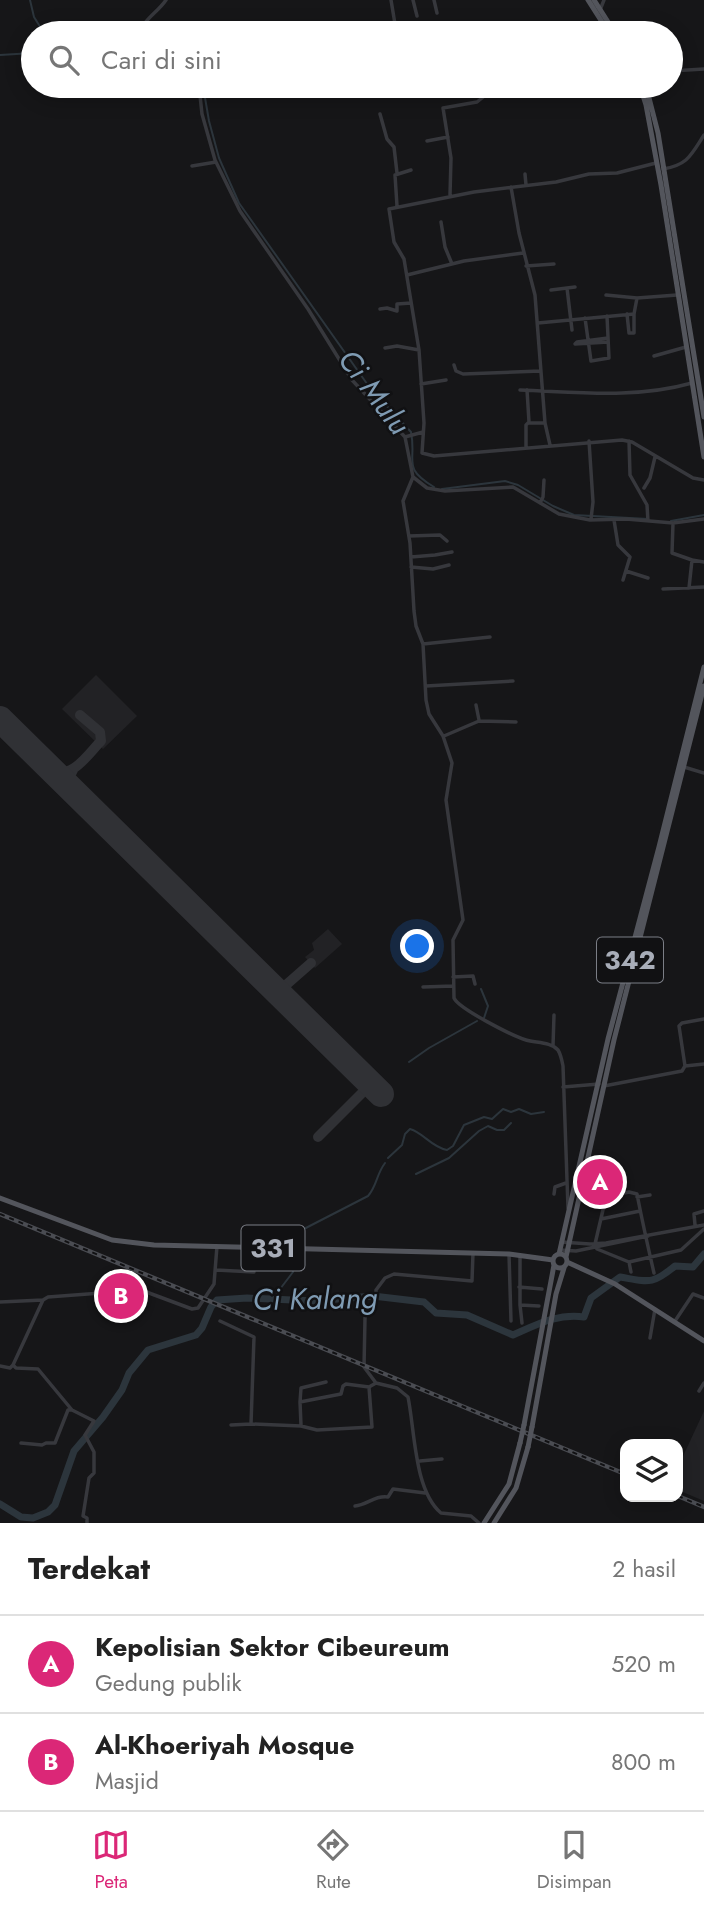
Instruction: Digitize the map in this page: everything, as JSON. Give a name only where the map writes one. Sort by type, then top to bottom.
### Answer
[{"type":"main road","points":[[588,0],[600,21]]},
{"type":"main road","points":[[594,0],[607,21]]},
{"type":"main road","points":[[644,98],[655,134],[656,163],[704,457]]},
{"type":"main road","points":[[648,98],[663,169],[704,417]]},
{"type":"main road","name":"342","points":[[611,1039],[684,767],[704,667]]},
{"type":"main road","name":"342","points":[[559,1252],[611,1039],[704,686]]},
{"type":"main road","name":"342","points":[[566,1259],[591,1128]]},
{"type":"main road","name":"331","points":[[0,1198],[112,1240],[154,1244],[509,1254],[553,1263]]},
{"type":"main road","points":[[482,1523],[509,1484],[524,1424],[541,1331],[542,1309],[553,1263],[559,1252],[566,1259],[615,1284],[704,1341]]},
{"type":"main road","points":[[553,1263],[558,1268],[566,1259]]},
{"type":"main road","points":[[494,1523],[516,1488],[528,1447],[566,1259]]},
{"type":"main road","points":[[536,1357],[544,1359]]},
{"type":"main road","points":[[509,1484],[516,1488]]},
{"type":"street","points":[[147,21],[158,13],[166,0]]},
{"type":"street","points":[[391,0],[394,21]]},
{"type":"street","points":[[413,0],[417,16]]},
{"type":"street","points":[[434,0],[437,13]]},
{"type":"street","points":[[600,10],[604,0]]},
{"type":"street","points":[[683,70],[704,69]]},
{"type":"street","points":[[200,98],[216,162],[243,216],[308,309],[352,380],[405,437],[412,477],[403,501],[409,536],[415,619],[424,644],[426,700],[429,714],[443,736],[451,756],[452,771],[446,800],[463,920],[453,940],[453,986],[456,1003],[524,1040],[552,1046],[561,1057],[568,1214]]},
{"type":"street","points":[[450,196],[452,167],[444,108],[477,102],[482,98]]},
{"type":"street","points":[[380,114],[387,139],[394,147],[397,206]]},
{"type":"street","points":[[663,169],[683,164],[704,135]]},
{"type":"street","points":[[427,141],[448,137]]},
{"type":"street","points":[[698,144],[704,146]]},
{"type":"street","points":[[192,166],[216,162]]},
{"type":"street","points":[[656,163],[617,173],[589,174],[556,182],[450,196],[389,209],[394,242],[403,257],[407,275],[419,350],[424,432],[422,453],[425,456],[589,441],[629,441],[696,480],[704,480]]},
{"type":"street","points":[[397,173],[411,170]]},
{"type":"street","points":[[525,174],[526,185]]},
{"type":"street","points":[[511,187],[523,253],[532,282],[538,323],[545,423],[550,445]]},
{"type":"street","points":[[441,222],[445,248],[450,254],[452,264]]},
{"type":"street","points":[[407,275],[480,258],[523,253]]},
{"type":"street","points":[[526,266],[554,264]]},
{"type":"street","points":[[551,290],[575,287]]},
{"type":"street","points":[[567,288],[572,330]]},
{"type":"street","points":[[606,295],[637,299],[677,295]]},
{"type":"street","points":[[627,314],[628,329],[631,334],[635,333],[634,313],[637,299]]},
{"type":"street","points":[[380,309],[387,308],[393,312],[397,311],[397,304],[411,303]]},
{"type":"street","points":[[538,323],[634,313]]},
{"type":"street","points":[[585,318],[591,361],[594,362],[609,359],[607,316]]},
{"type":"street","points":[[588,342],[608,340]]},
{"type":"street","points":[[385,348],[397,346],[419,350]]},
{"type":"street","points":[[654,356],[686,347]]},
{"type":"street","points":[[454,365],[456,371],[463,374],[540,372]]},
{"type":"street","points":[[421,384],[446,380]]},
{"type":"street","points":[[520,390],[606,395],[660,391],[692,383]]},
{"type":"street","points":[[526,448],[526,425],[529,423],[527,390]]},
{"type":"street","points":[[529,423],[545,423]]},
{"type":"street","points":[[405,437],[424,432]]},
{"type":"street","points":[[589,441],[593,511],[591,519]]},
{"type":"street","points":[[629,441],[630,475],[647,505],[649,519]]},
{"type":"street","points":[[644,488],[650,478],[655,457]]},
{"type":"street","points":[[412,477],[427,488],[445,491],[509,486],[541,500],[559,514],[591,519],[649,519],[673,523],[704,519]]},
{"type":"street","points":[[541,500],[544,480]]},
{"type":"street","points":[[612,520],[619,547],[631,557],[623,580]]},
{"type":"street","points":[[673,523],[672,553],[704,562]]},
{"type":"street","points":[[409,536],[440,535],[447,541]]},
{"type":"street","points":[[411,556],[452,552]]},
{"type":"street","points":[[689,588],[692,560]]},
{"type":"street","points":[[411,567],[433,569],[449,565]]},
{"type":"street","points":[[626,571],[648,578]]},
{"type":"street","points":[[663,589],[704,587]]},
{"type":"street","points":[[424,644],[490,637]]},
{"type":"street","points":[[426,686],[513,681]]},
{"type":"street","points":[[477,705],[479,721]]},
{"type":"street","points":[[443,736],[479,721],[516,722]]},
{"type":"street","points":[[684,767],[704,773]]},
{"type":"street","points":[[453,976],[473,976],[475,984]]},
{"type":"street","points":[[423,987],[453,986]]},
{"type":"street","points":[[552,1046],[554,1015]]},
{"type":"street","points":[[564,1087],[601,1085],[682,1071],[685,1066],[679,1026],[681,1023],[704,1019]]},
{"type":"street","points":[[685,1066],[704,1064]]},
{"type":"street","points":[[554,1194],[555,1187],[566,1183]]},
{"type":"street","points":[[595,1245],[606,1197],[636,1193],[654,1273]]},
{"type":"street","points":[[637,1196],[650,1195]]},
{"type":"street","points":[[600,1219],[640,1211]]},
{"type":"street","points":[[695,1226],[694,1214],[704,1211]]},
{"type":"street","points":[[561,1242],[606,1245],[695,1226],[704,1227]]},
{"type":"street","points":[[595,1245],[608,1254],[629,1262],[682,1250],[704,1227]]},
{"type":"street","points":[[566,1259],[595,1245]]},
{"type":"street","points":[[606,1245],[608,1254]]},
{"type":"street","points":[[0,1302],[141,1290],[196,1309],[212,1289],[217,1246]]},
{"type":"street","points":[[472,1253],[472,1281],[394,1273],[385,1278],[376,1290],[376,1299],[366,1313],[364,1367],[376,1383],[397,1388],[406,1394],[425,1493],[441,1513],[471,1516],[482,1523]]},
{"type":"street","points":[[509,1254],[511,1321]]},
{"type":"street","points":[[520,1255],[522,1323]]},
{"type":"street","points":[[629,1262],[631,1272]]},
{"type":"street","points":[[216,1270],[254,1272]]},
{"type":"street","points":[[519,1287],[542,1289]]},
{"type":"street","points":[[675,1321],[693,1294],[704,1298]]},
{"type":"street","points":[[0,1366],[13,1365],[43,1300]]},
{"type":"street","points":[[520,1305],[542,1309]]},
{"type":"street","points":[[650,1338],[655,1309]]},
{"type":"street","points":[[220,1321],[254,1337],[251,1424]]},
{"type":"street","points":[[13,1365],[16,1368],[41,1371],[72,1410],[94,1421],[86,1437],[94,1452],[94,1473],[89,1478],[83,1516],[87,1518],[87,1523]]},
{"type":"street","points":[[301,1426],[301,1388],[326,1382]]},
{"type":"street","points":[[300,1402],[339,1395],[346,1384],[369,1387],[376,1383]]},
{"type":"street","points":[[699,1391],[704,1383]]},
{"type":"street","points":[[231,1425],[301,1426],[317,1430],[372,1427],[369,1387]]},
{"type":"street","points":[[21,1443],[55,1443],[68,1410],[72,1410]]},
{"type":"street","points":[[419,1461],[442,1459]]},
{"type":"street","points":[[355,1506],[366,1505],[379,1496],[388,1497],[393,1489],[425,1493]]},
{"type":"shaded area","points":[[96,675],[137,716],[103,749],[62,709]]},
{"type":"shaded area","points":[[328,929],[342,944],[315,968],[305,957],[314,950],[312,943]]},
{"type":"shaded area","points":[[704,1411],[704,1501],[683,1492],[683,1456]]},
{"type":"waterway","points":[[30,0],[36,21]]},
{"type":"waterway","name":"Ci Mulu","points":[[0,55],[21,54]]},
{"type":"waterway","name":"Ci Mulu","points":[[205,98],[219,158],[239,203],[370,388],[411,432],[414,469],[434,487]]},
{"type":"waterway","name":"Ci Mulu","points":[[442,489],[505,481],[518,485],[574,515],[648,519]]},
{"type":"waterway","name":"Ci Mulu","points":[[671,521],[704,515]]},
{"type":"waterway","points":[[481,989],[488,1006],[484,1018]]},
{"type":"waterway","points":[[409,1062],[477,1021]]},
{"type":"waterway","points":[[388,1158],[402,1145],[405,1134],[410,1129],[447,1150],[453,1146],[464,1125],[484,1117],[492,1119],[503,1109],[511,1112],[519,1109],[531,1114],[544,1112]]},
{"type":"waterway","points":[[416,1174],[449,1158],[488,1126],[504,1130],[511,1123]]},
{"type":"waterway","points":[[290,1244],[291,1237],[298,1232],[368,1196],[385,1163]]},
{"type":"waterway","points":[[278,1299],[277,1293],[293,1272],[292,1254]]},
{"type":"waterway","name":"Ci Kalang","points":[[0,1504],[21,1517],[33,1518],[48,1512],[55,1505],[74,1451],[103,1417],[122,1390],[129,1373],[148,1350],[196,1335],[217,1300],[247,1298],[314,1301],[373,1296],[424,1302],[436,1313],[467,1315],[513,1335],[556,1318],[584,1317],[591,1298],[620,1277],[644,1281],[655,1279],[675,1266],[693,1267],[704,1254]]},
{"type":"taxiway","points":[[52,771],[67,772],[101,741],[100,732],[80,715]]},
{"type":"taxiway","points":[[72,790],[69,778],[73,770]]},
{"type":"taxiway","points":[[278,992],[311,963]]},
{"type":"taxiway","points":[[318,1137],[371,1084]]},
{"type":"runway","points":[[0,719],[381,1094]]},
{"type":"railway","points":[[0,1214],[620,1472]]},
{"type":"railway","points":[[683,1498],[704,1507]]},
{"type":"place","name":"Kepolisian Sektor Cibeureum","points":[[600,1182]]},
{"type":"place","name":"Al-Khoeriyah Mosque","points":[[121,1296]]}]
